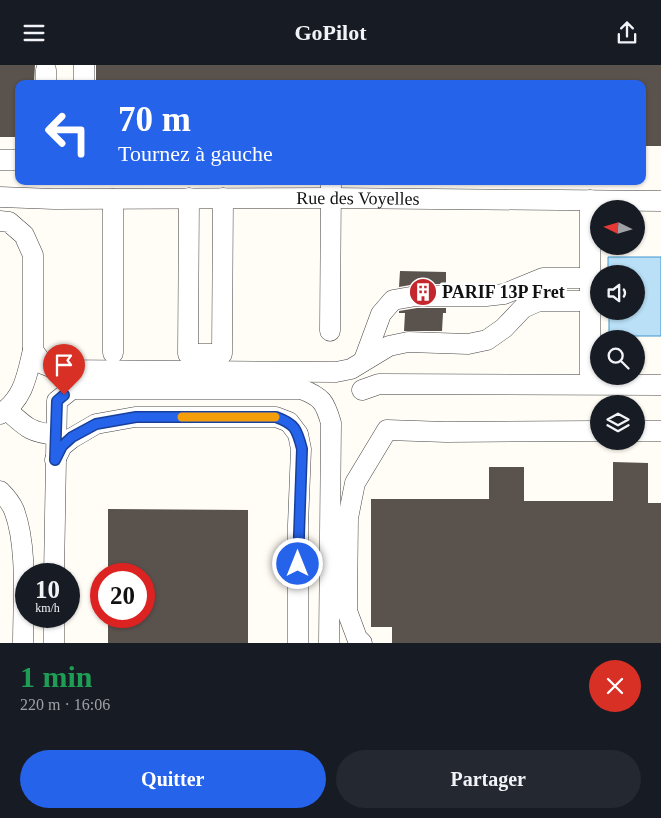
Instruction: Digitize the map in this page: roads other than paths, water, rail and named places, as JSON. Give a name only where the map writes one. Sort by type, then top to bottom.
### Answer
[{"type":"street","points":[[84,65],[84,80]]},
{"type":"street","points":[[0,160],[15,160]]},
{"type":"street","name":"Rue des Voyelles","points":[[0,197],[54,199],[84,190],[113,199],[223,198],[331,190],[590,200]]},
{"type":"street","points":[[330,331],[331,190]]},
{"type":"street","points":[[189,198],[188,354],[222,355],[223,198]]},
{"type":"street","points":[[113,199],[113,353]]},
{"type":"street","name":"Rue des Voyelles","points":[[645,201],[661,201]]},
{"type":"street","points":[[0,221],[9,222],[24,235],[33,255],[33,350],[24,387],[4,412],[28,429],[38,433],[56,435]]},
{"type":"street","points":[[364,360],[381,314],[393,300],[416,296],[486,296],[504,294],[543,278],[590,278]]},
{"type":"street","points":[[33,350],[43,364],[58,369],[336,372],[351,369],[389,346],[408,343],[468,344],[487,340],[504,328],[522,308],[539,301],[590,301]]},
{"type":"street","points":[[362,390],[379,384],[590,385]]},
{"type":"street","points":[[645,385],[661,385]]},
{"type":"street","points":[[54,563],[57,401],[72,389],[301,389],[316,394],[326,405],[331,423],[329,643]]},
{"type":"street","points":[[55,460],[62,446],[72,437],[96,424],[136,417],[276,417],[289,422],[298,434],[302,449],[298,525],[298,643]]},
{"type":"street","points":[[362,643],[346,611],[348,518],[354,483],[387,430],[446,432],[590,431]]},
{"type":"street","points":[[645,431],[661,431]]},
{"type":"street","points":[[0,491],[13,508],[21,534],[23,643]]},
{"type":"street","points":[[54,628],[54,643]]},
{"type":"water","points":[[608,257],[661,257],[661,336],[645,336],[645,330],[609,330],[609,320],[645,320],[645,265],[608,265]]},
{"type":"place","name":"PARIF 13P Fret","points":[[423,292]]}]
